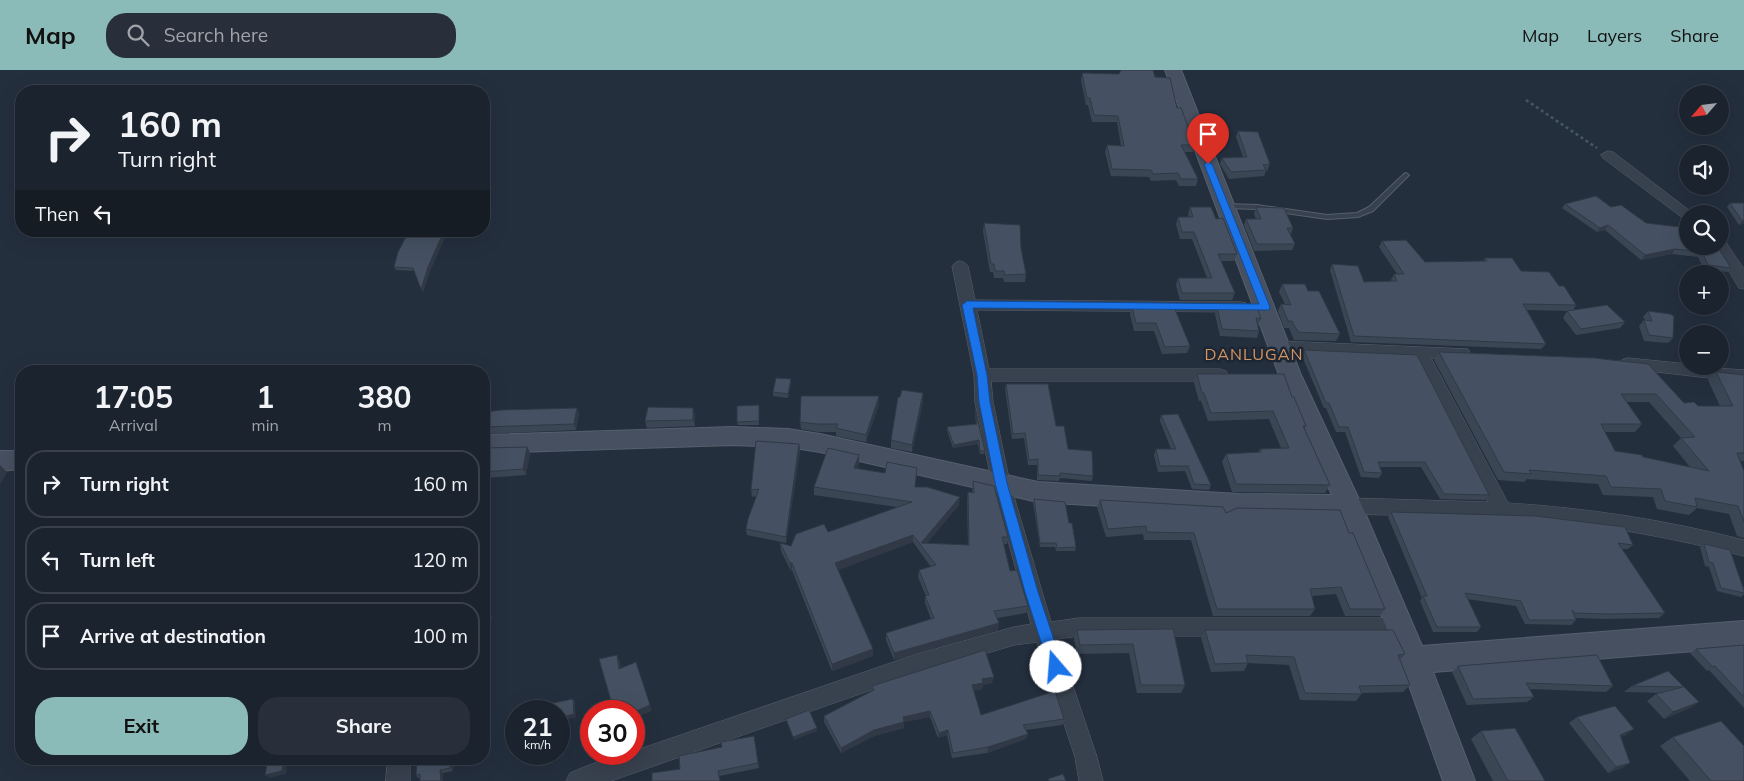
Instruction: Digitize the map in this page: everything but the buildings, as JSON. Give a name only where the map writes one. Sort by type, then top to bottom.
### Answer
[{"type":"street","points":[[1173,70],[1280,347],[1280,375],[1349,506],[1398,627],[1414,660],[1459,781]]},
{"type":"street","points":[[1608,155],[1679,208]]},
{"type":"street","points":[[1727,255],[1744,284]]},
{"type":"street","points":[[960,266],[982,375],[984,402],[1001,483],[1044,631],[1086,757],[1091,781]]},
{"type":"street","points":[[967,305],[1265,307]]},
{"type":"street","points":[[1280,347],[1478,354]]},
{"type":"street","points":[[1420,352],[1502,510]]},
{"type":"street","points":[[1617,362],[1744,376]]},
{"type":"street","points":[[982,375],[1240,375]]},
{"type":"street","points":[[490,444],[733,436],[788,438],[820,443],[1023,489],[1052,493],[1239,504],[1502,510],[1620,521],[1667,529],[1744,548]]},
{"type":"street","points":[[0,461],[15,460]]},
{"type":"street","points":[[578,781],[926,662],[1014,636],[1079,627],[1398,627]]},
{"type":"street","points":[[1414,660],[1744,634]]},
{"type":"street","points":[[398,781],[399,765]]},
{"type":"lane","points":[[1225,206],[1258,207],[1327,217],[1358,215],[1371,209],[1406,175]]},
{"type":"path","points":[[1526,100],[1608,155]]},
{"type":"district","name":"DANLUGAN","points":[[1254,354]]},
{"type":"route","points":[[1056,667],[1031,592],[1001,483],[984,402],[982,375],[967,305],[1265,307],[1208,164]]}]
